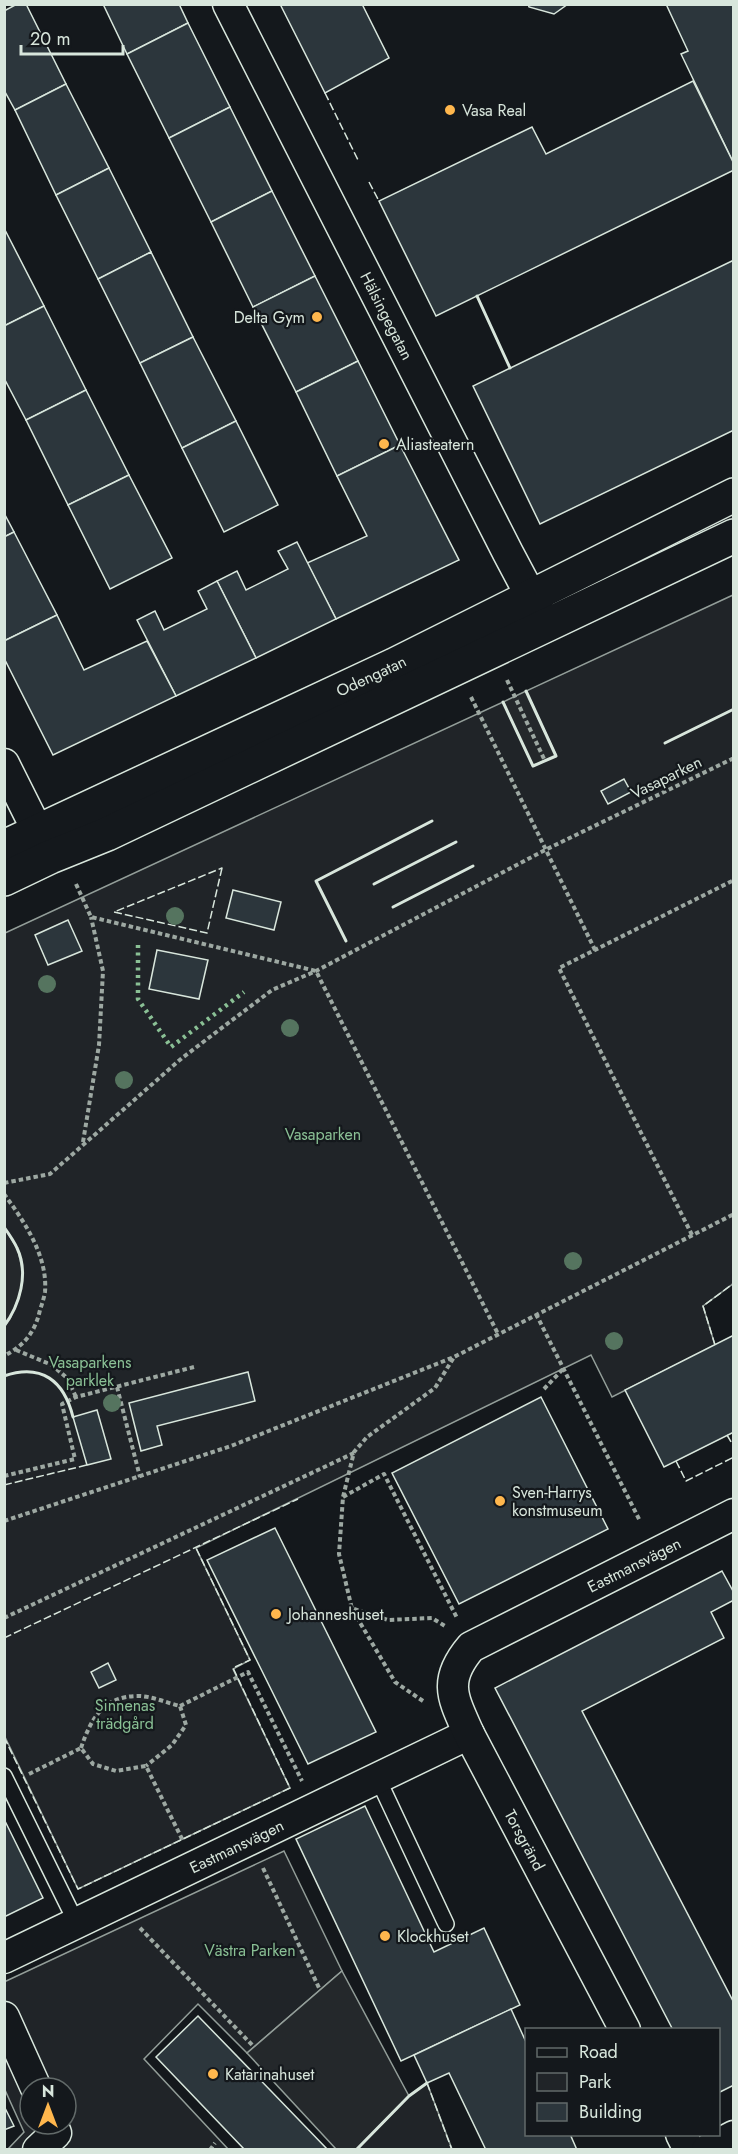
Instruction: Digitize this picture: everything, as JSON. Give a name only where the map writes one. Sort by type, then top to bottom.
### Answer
[{"type":"main road","name":"Odengatan","points":[[4,879],[44,844],[734,495]]},
{"type":"main road","name":"Odengatan","points":[[4,847],[44,844],[107,834],[734,536]]},
{"type":"street","name":"Hälsingegatan","points":[[228,4],[547,625]]},
{"type":"street","points":[[4,764],[44,844]]},
{"type":"street","name":"Eastmansvägen","points":[[471,1647],[734,1515]]},
{"type":"street","name":"Torsgränd","points":[[471,1647],[459,1661],[452,1678],[456,1703],[469,1734],[625,2028]]},
{"type":"street","name":"Eastmansvägen","points":[[4,1958],[469,1734]]},
{"type":"street","points":[[4,2017],[31,2076]]},
{"type":"street","points":[[38,2150],[53,2136]]},
{"type":"street","points":[[682,2136],[689,2150]]},
{"type":"street","points":[[707,2150],[734,2136]]},
{"type":"lane","points":[[378,1779],[446,1924]]},
{"type":"lane","points":[[7,1780],[77,1924]]},
{"type":"path","points":[[506,679],[544,761]]},
{"type":"path","points":[[470,696],[595,950]]},
{"type":"path","name":"Vasaparken","points":[[4,1184],[50,1173],[182,1058],[272,990],[316,970],[545,849],[734,758]]},
{"type":"path","points":[[692,1235],[559,968],[734,880]]},
{"type":"path","points":[[76,884],[91,917],[103,970],[99,1045],[83,1144]]},
{"type":"path","points":[[91,917],[316,970],[498,1334]]},
{"type":"path","points":[[4,1194],[25,1222],[41,1262],[45,1291],[36,1327],[16,1350],[4,1356]]},
{"type":"path","points":[[4,1521],[231,1446],[454,1357],[734,1214]]},
{"type":"path","points":[[536,1314],[640,1521]]},
{"type":"path","points":[[16,1350],[52,1365],[67,1378],[76,1397]]},
{"type":"path","points":[[4,1618],[354,1452],[367,1437],[435,1388],[454,1357]]},
{"type":"path","points":[[4,1476],[75,1458],[62,1404],[76,1397],[194,1367]]},
{"type":"path","points":[[544,1389],[564,1368]]},
{"type":"path","points":[[117,1387],[140,1477]]},
{"type":"path","points":[[354,1452],[343,1497],[339,1554],[352,1609],[395,1682],[431,1707]]},
{"type":"path","points":[[343,1497],[384,1474],[457,1618]]},
{"type":"path","points":[[352,1609],[388,1620],[432,1618],[445,1626]]},
{"type":"path","points":[[7,1780],[81,1748],[96,1714],[113,1700],[140,1696],[180,1706],[248,1672],[315,1809]]},
{"type":"path","points":[[81,1748],[93,1764],[116,1771],[147,1766],[172,1745],[186,1725],[180,1706]]},
{"type":"path","points":[[147,1766],[195,1867]]},
{"type":"path","points":[[250,1840],[320,1990]]},
{"type":"path","points":[[117,1904],[254,2047]]},
{"type":"path","points":[[210,2150],[215,2143]]},
{"type":"green space","name":"Vasaparken","points":[[733,595],[734,1283],[703,1306],[715,1345],[612,1397],[591,1355],[196,1548],[250,1660],[233,1669],[290,1788],[78,1889],[5,1737],[5,933],[503,702],[533,766],[556,755],[526,691]]},
{"type":"green space","name":"Västra Parken","points":[[284,1851],[342,1971],[247,2053],[198,2004],[144,2059],[229,2150],[8,2149],[20,2136],[78,2136],[78,2076],[18,2076],[18,2119],[5,2090],[4,1982]]},
{"type":"green space","points":[[427,2083],[452,2149],[357,2150],[409,2096]]},
{"type":"shaded area","points":[[526,691],[556,756],[533,766],[503,702]]},
{"type":"shaded area","points":[[4,1227],[18,1250],[23,1274],[20,1294],[5,1326]]},
{"type":"shaded area","points":[[342,1971],[409,2096],[357,2149],[336,2149],[247,2053]]},
{"type":"building","points":[[17,4],[26,4],[66,84],[15,110],[4,90],[4,11]]},
{"type":"building","points":[[103,4],[179,4],[188,23],[127,54]]},
{"type":"building","points":[[280,4],[362,4],[389,58],[325,93]]},
{"type":"building","points":[[528,4],[568,4],[554,14],[529,7]]},
{"type":"building","points":[[666,4],[734,4],[734,164],[681,54],[688,51]]},
{"type":"building","points":[[188,23],[230,107],[169,138],[127,54]]},
{"type":"building","points":[[693,81],[734,164],[734,170],[436,316],[379,201],[532,127],[546,154]]},
{"type":"building","points":[[66,84],[109,168],[56,195],[15,110]]},
{"type":"building","points":[[230,107],[272,191],[211,222],[169,138]]},
{"type":"building","points":[[109,168],[151,252],[98,279],[56,195]]},
{"type":"building","points":[[272,191],[315,276],[253,307],[211,222]]},
{"type":"building","points":[[4,228],[44,306],[4,326]]},
{"type":"building","points":[[151,252],[193,337],[140,363],[98,279]]},
{"type":"building","points":[[734,260],[734,430],[540,524],[473,386]]},
{"type":"building","points":[[315,276],[358,361],[296,392],[253,307]]},
{"type":"building","points":[[44,306],[86,390],[26,420],[4,378],[4,326]]},
{"type":"building","points":[[193,337],[236,421],[182,448],[140,363]]},
{"type":"building","points":[[358,361],[400,445],[337,476],[296,392]]},
{"type":"building","points":[[86,390],[129,475],[68,505],[26,420]]},
{"type":"building","points":[[236,421],[278,505],[224,532],[182,448]]},
{"type":"building","points":[[400,445],[459,560],[336,619],[307,563],[367,536],[337,476]]},
{"type":"building","points":[[129,475],[172,558],[110,589],[68,505]]},
{"type":"building","points":[[4,513],[14,532],[4,537]]},
{"type":"building","points":[[14,532],[57,615],[4,641],[4,537]]},
{"type":"building","points":[[297,542],[336,619],[256,658],[217,581],[237,571],[246,590],[288,569],[278,551]]},
{"type":"building","points":[[217,581],[256,658],[176,696],[137,620],[155,611],[164,630],[207,609],[198,591]]},
{"type":"building","points":[[57,615],[84,670],[147,641],[176,696],[53,755],[4,658],[4,641]]},
{"type":"building","points":[[624,779],[631,792],[608,804],[601,791]]},
{"type":"building","points":[[233,890],[281,902],[274,930],[226,918]]},
{"type":"building","points":[[68,920],[82,951],[48,965],[35,935]]},
{"type":"building","points":[[157,950],[208,960],[199,999],[149,989]]},
{"type":"building","points":[[734,1335],[734,1432],[664,1467],[625,1390]]},
{"type":"building","points":[[248,1372],[255,1401],[157,1426],[162,1445],[141,1451],[129,1403]]},
{"type":"building","name":"Sven-Harrys konstmuseum","points":[[541,1397],[608,1529],[459,1604],[392,1473]]},
{"type":"building","points":[[97,1410],[111,1459],[87,1465],[73,1417]]},
{"type":"building","name":"Johanneshuset","points":[[275,1528],[376,1732],[308,1764],[207,1560]]},
{"type":"building","points":[[722,1571],[734,1593],[734,1600],[711,1612],[724,1638],[582,1711],[734,2003],[734,2085],[720,2092],[720,2028],[672,2028],[495,1688]]},
{"type":"building","points":[[108,1663],[116,1680],[99,1688],[91,1672]]},
{"type":"building","name":"Klockhuset","points":[[365,1806],[434,1952],[484,1928],[520,2005],[401,2061],[296,1839]]},
{"type":"building","points":[[4,1819],[43,1898],[4,1917]]},
{"type":"building","points":[[511,2009],[525,2040],[525,2136],[571,2136],[577,2150],[486,2150],[449,2073],[427,2083],[414,2055]]},
{"type":"building","name":"Katarinahuset","points":[[198,2016],[328,2150],[245,2150],[156,2057]]},
{"type":"building","points":[[4,2106],[14,2126],[4,2130]]},
{"type":"hedge","points":[[138,945],[138,999],[171,1047],[244,992]]},
{"type":"fence","points":[[325,93],[358,160]]},
{"type":"fence","points":[[369,182],[379,201]]},
{"type":"fence","points":[[503,702],[533,766],[556,756],[526,691]]},
{"type":"fence","points":[[222,868],[207,933],[114,912],[222,868]]},
{"type":"fence","points":[[715,1345],[703,1306],[734,1283]]},
{"type":"fence","points":[[727,1435],[734,1447]]},
{"type":"fence","points":[[676,1461],[686,1481],[734,1457]]},
{"type":"fence","points":[[4,1485],[87,1465]]},
{"type":"fence","points":[[4,1638],[298,1499]]},
{"type":"fence","points":[[4,1737],[78,1889],[290,1788],[233,1668],[250,1660],[196,1548]]},
{"type":"fence","points":[[427,2083],[452,2150]]},
{"type":"wall","points":[[477,296],[510,368]]},
{"type":"wall","points":[[503,702],[533,766],[556,756],[526,691]]},
{"type":"wall","points":[[665,743],[734,709]]},
{"type":"wall","points":[[346,941],[316,881],[432,821]]},
{"type":"wall","points":[[374,884],[456,842]]},
{"type":"wall","points":[[393,907],[473,866]]},
{"type":"wall","points":[[4,1227],[21,1258],[22,1268],[18,1299],[4,1326]]},
{"type":"wall","points":[[4,1376],[30,1372],[49,1378],[64,1394],[73,1417]]},
{"type":"wall","points":[[357,2149],[409,2096],[427,2083]]},
{"type":"place","name":"Vasa Real","points":[[450,110]]},
{"type":"place","name":"Delta Gym","points":[[317,317]]},
{"type":"place","name":"Aliasteatern","points":[[384,444]]},
{"type":"place","name":"Sven-Harrys konstmuseum","points":[[500,1501]]},
{"type":"place","name":"Johanneshuset","points":[[276,1614]]},
{"type":"place","name":"Klockhuset","points":[[385,1936]]},
{"type":"place","name":"Katarinahuset","points":[[213,2074]]},
{"type":"park label","name":"Vasaparkens parklek","points":[[90,1371]]},
{"type":"park label","name":"Sinnenas trädgård","points":[[125,1714]]}]
